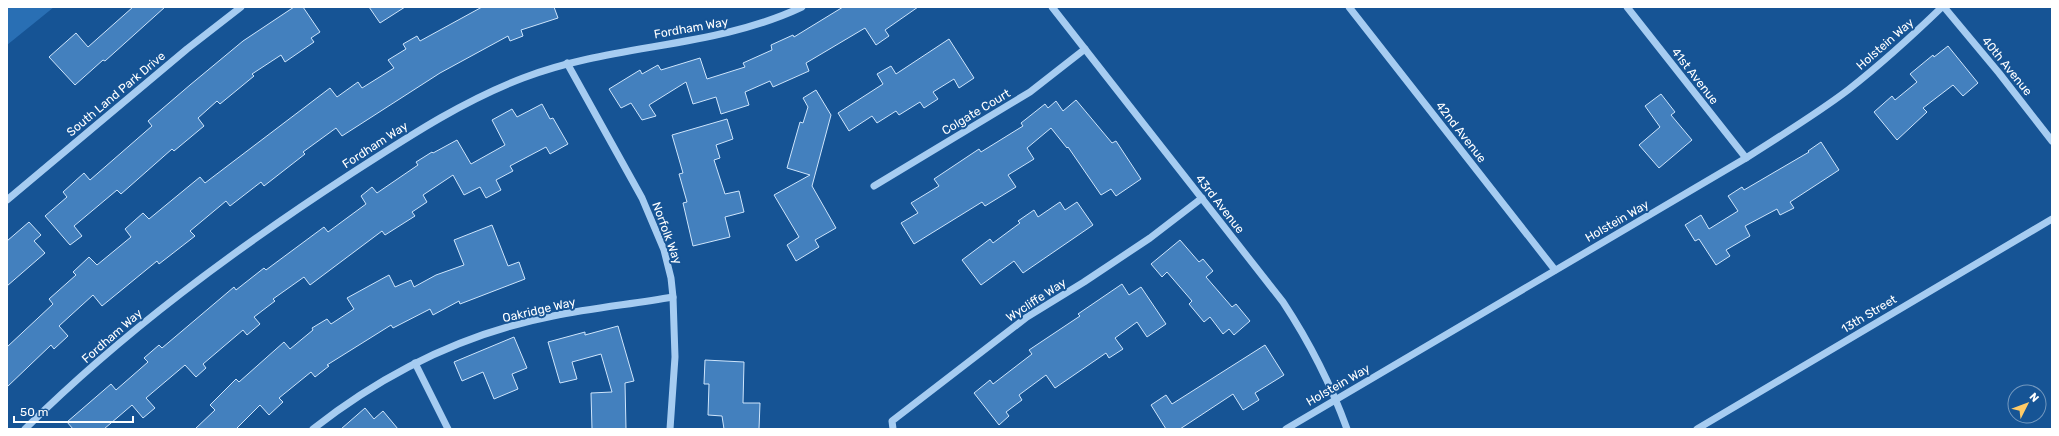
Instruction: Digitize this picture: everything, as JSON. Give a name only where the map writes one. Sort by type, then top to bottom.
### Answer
[{"type":"street","name":"South Land Park Drive","points":[[7,200],[187,49],[241,7]]},
{"type":"street","name":"Fordham Way","points":[[25,429],[66,390],[146,321],[208,273],[316,197],[434,120],[465,104],[523,78],[567,63],[638,48],[682,43],[725,34],[753,27],[802,7]]},
{"type":"street","name":"43rd Avenue","points":[[1052,7],[1283,302],[1309,342],[1336,399],[1347,429]]},
{"type":"street","name":"42nd Avenue","points":[[1349,7],[1555,270]]},
{"type":"street","name":"41st Avenue","points":[[1627,7],[1746,158]]},
{"type":"street","name":"Holstein Way","points":[[1286,429],[1746,158],[1809,118],[1848,90],[1898,48],[1943,7]]},
{"type":"street","name":"40th Avenue","points":[[1943,7],[1999,73],[2052,141]]},
{"type":"street","name":"Colgate Court","points":[[874,186],[1030,92],[1085,49]]},
{"type":"street","name":"Norfolk Way","points":[[567,63],[651,217],[664,250],[671,278],[675,357],[670,429]]},
{"type":"street","name":"Wycliffe Way","points":[[893,429],[892,421],[1007,331],[1150,238],[1202,198]]},
{"type":"street","name":"13th Street","points":[[1697,429],[2052,219]]},
{"type":"street","name":"Oakridge Way","points":[[313,429],[351,401],[415,363],[477,337],[514,325],[553,316],[673,298]]},
{"type":"street","points":[[415,363],[448,429]]},
{"type":"shaded area","points":[[7,7],[54,7],[7,45]]},
{"type":"building","points":[[133,7],[165,7],[105,61],[103,60],[75,85],[49,57],[76,33],[88,47]]},
{"type":"building","points":[[294,7],[303,7],[320,32],[311,38],[314,42],[285,62],[281,55],[252,74],[254,76],[220,104],[217,101],[198,118],[204,126],[174,151],[172,149],[121,194],[117,190],[74,226],[82,236],[70,245],[45,216],[67,197],[63,192],[84,173],[90,180],[152,126],[148,121],[190,85],[243,41]]},
{"type":"building","points":[[369,7],[405,7],[380,23]]},
{"type":"building","points":[[482,7],[554,7],[558,18],[521,30],[523,36],[510,41],[508,36],[440,73],[342,136],[336,128],[303,152],[305,154],[264,186],[261,182],[230,206],[226,201],[190,231],[195,236],[159,264],[157,261],[102,306],[93,295],[59,326],[68,336],[54,349],[51,345],[7,387],[7,347],[53,304],[49,299],[76,275],[73,272],[89,257],[97,265],[131,237],[125,229],[143,213],[149,219],[200,177],[205,183],[330,88],[337,97],[358,82],[362,88],[394,68],[388,60],[406,49],[403,44],[417,36],[420,41]]},
{"type":"building","points":[[843,7],[918,7],[885,30],[889,36],[876,45],[865,28],[806,63],[809,71],[773,87],[770,81],[745,92],[749,105],[721,114],[716,97],[693,104],[686,82],[649,105],[656,116],[642,120],[631,103],[621,108],[609,89],[640,70],[642,74],[658,65],[661,70],[700,58],[707,79],[745,67],[743,63],[772,50],[771,45],[793,35],[794,37]]},
{"type":"building","points":[[949,39],[974,78],[959,88],[954,79],[933,92],[938,99],[924,108],[920,102],[899,115],[896,111],[877,123],[872,116],[849,131],[838,113],[883,84],[877,74],[891,66],[896,74]]},
{"type":"building","points":[[1948,46],[1978,83],[1963,96],[1953,85],[1923,108],[1927,112],[1897,140],[1874,112],[1892,96],[1895,100],[1917,82],[1910,74],[1933,55],[1934,57]]},
{"type":"building","points":[[816,90],[831,115],[812,186],[836,228],[815,240],[819,247],[796,261],[787,245],[799,237],[774,195],[810,175],[787,168],[800,122],[803,123],[808,107],[803,98]]},
{"type":"building","points":[[1661,94],[1675,112],[1671,115],[1692,140],[1659,168],[1639,145],[1660,127],[1645,106]]},
{"type":"building","points":[[1076,100],[1112,143],[1116,141],[1141,179],[1116,196],[1111,189],[1101,195],[1068,147],[1067,148],[1051,128],[1027,148],[1034,159],[1008,175],[1016,187],[985,206],[982,202],[914,244],[901,223],[918,213],[911,203],[939,186],[934,179],[979,149],[981,152],[1023,126],[1021,123],[1045,104],[1048,108],[1056,101],[1063,111]]},
{"type":"building","points":[[542,104],[550,119],[553,118],[568,144],[550,154],[546,147],[510,166],[513,171],[496,180],[501,190],[486,198],[480,187],[464,195],[453,175],[423,195],[427,202],[412,212],[415,216],[385,235],[382,231],[310,285],[304,277],[273,299],[275,301],[254,317],[260,324],[247,335],[243,330],[203,364],[206,368],[196,377],[185,365],[146,398],[155,408],[143,418],[132,405],[104,429],[73,429],[67,422],[111,384],[116,390],[148,362],[144,358],[159,345],[162,348],[234,287],[236,290],[264,268],[266,270],[324,227],[328,232],[366,204],[361,196],[372,187],[377,193],[418,165],[416,162],[432,152],[433,153],[457,140],[471,164],[505,145],[492,120],[512,109],[517,117]]},
{"type":"building","points":[[727,119],[733,139],[716,145],[720,158],[714,160],[725,194],[739,191],[744,212],[725,217],[730,237],[693,246],[683,203],[687,202],[679,174],[683,173],[672,135]]},
{"type":"building","points":[[1821,142],[1839,170],[1790,202],[1794,208],[1780,215],[1777,209],[1745,226],[1750,236],[1726,250],[1730,256],[1716,265],[1699,239],[1695,241],[1685,225],[1701,215],[1709,229],[1738,211],[1728,196],[1742,187],[1744,190],[1809,152],[1808,151]]},
{"type":"building","points":[[1060,202],[1065,210],[1077,202],[1093,225],[1023,273],[1014,261],[981,285],[962,260],[990,239],[993,243],[1020,223],[1018,221],[1034,210],[1038,217]]},
{"type":"building","points":[[29,222],[41,235],[34,241],[45,253],[7,286],[7,241]]},
{"type":"building","points":[[492,225],[508,266],[519,262],[525,279],[460,304],[459,301],[433,315],[430,309],[393,328],[391,325],[327,365],[329,366],[315,377],[311,372],[279,398],[283,402],[269,415],[260,405],[236,429],[195,429],[215,410],[210,405],[236,379],[239,382],[284,342],[290,349],[313,330],[312,328],[327,319],[331,324],[354,309],[347,298],[389,275],[395,287],[411,280],[414,287],[436,275],[464,265],[454,240]]},
{"type":"building","points":[[1180,240],[1199,262],[1203,259],[1213,271],[1206,277],[1232,307],[1236,304],[1250,321],[1234,335],[1229,329],[1223,334],[1210,317],[1204,322],[1189,304],[1192,301],[1167,272],[1162,277],[1151,264]]},
{"type":"building","points":[[1122,284],[1129,295],[1141,287],[1166,324],[1147,337],[1137,322],[1115,338],[1123,349],[1109,358],[1106,353],[1055,388],[1046,375],[1019,395],[1022,400],[1006,412],[1009,416],[999,425],[974,393],[990,380],[993,384],[1032,354],[1029,350],[1080,316],[1078,314]]},
{"type":"building","points":[[618,326],[634,381],[625,383],[626,429],[592,429],[591,393],[612,392],[601,354],[572,362],[577,379],[560,383],[548,342],[585,332],[585,335]]},
{"type":"building","points":[[514,337],[527,368],[512,374],[518,389],[494,399],[483,372],[462,381],[454,362]]},
{"type":"building","points":[[1265,345],[1284,375],[1255,393],[1259,400],[1243,410],[1233,394],[1180,429],[1166,429],[1151,405],[1166,395],[1172,404]]},
{"type":"building","points":[[705,360],[744,362],[743,403],[760,403],[759,429],[724,429],[722,416],[708,415],[709,384],[704,384]]},
{"type":"building","points":[[365,408],[374,419],[383,411],[398,429],[341,429]]}]
